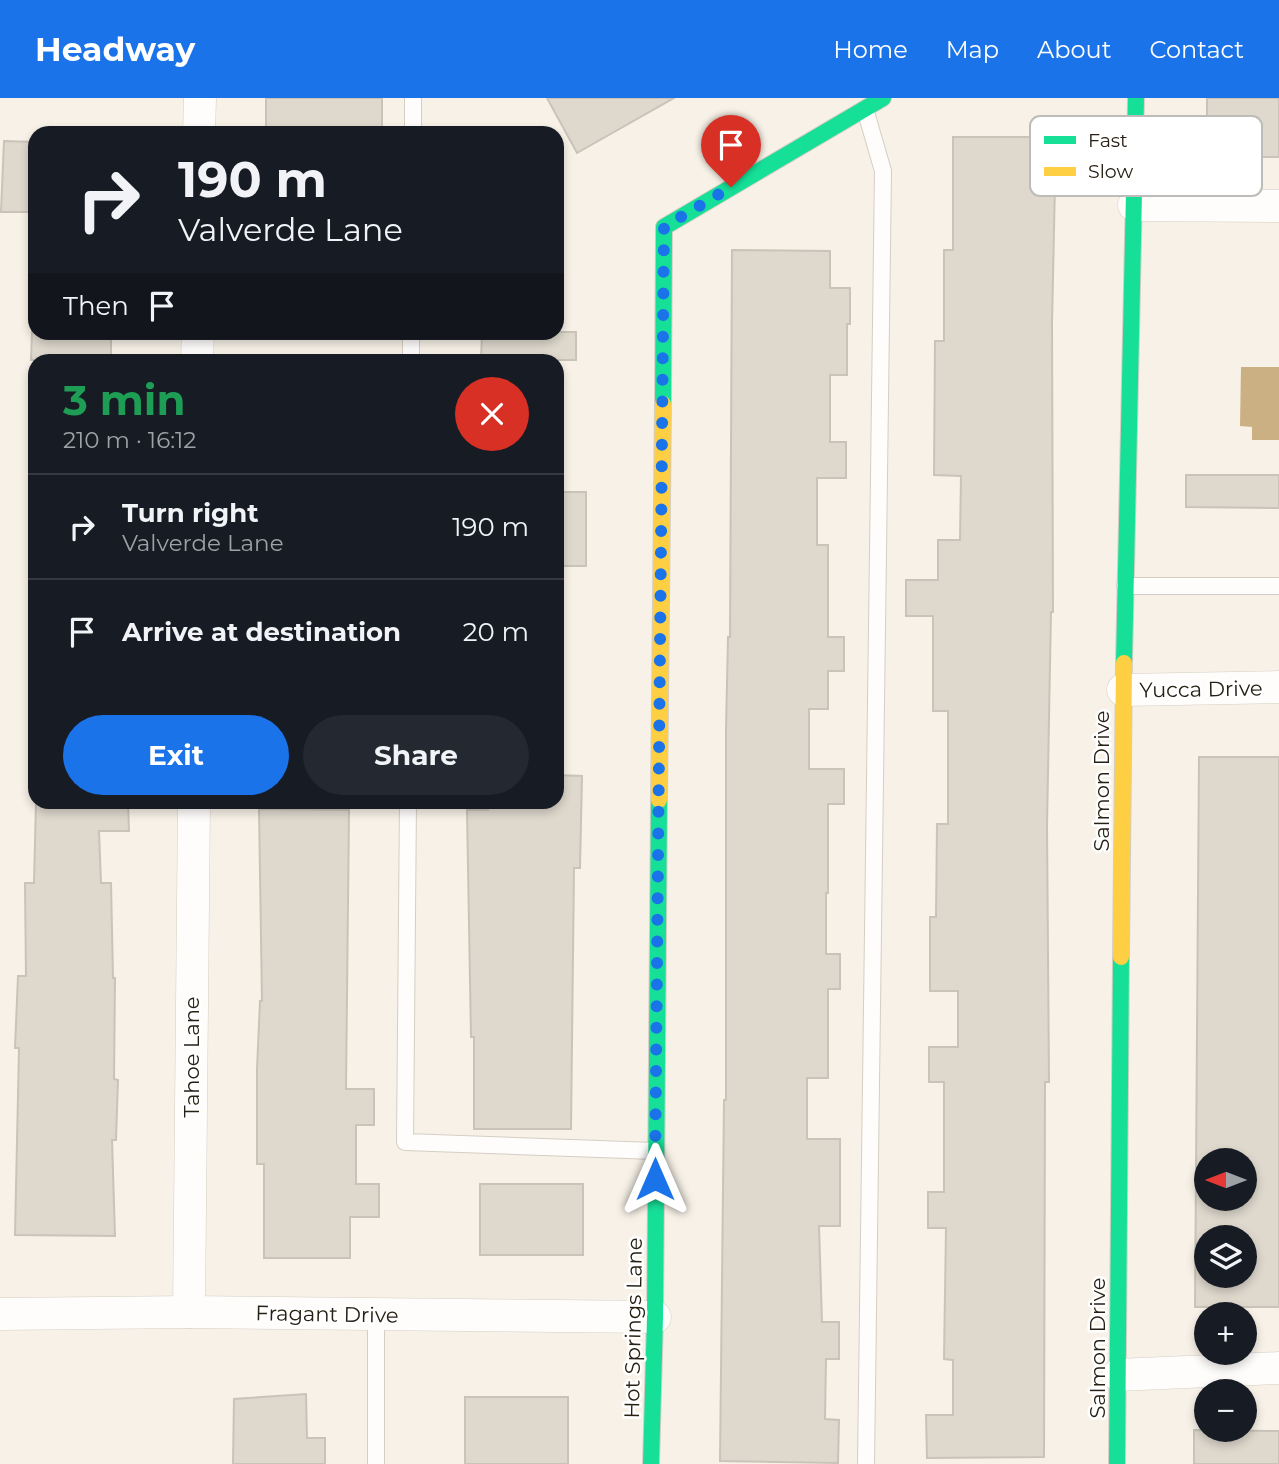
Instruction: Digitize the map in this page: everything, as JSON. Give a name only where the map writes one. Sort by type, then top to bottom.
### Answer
[{"type":"street","points":[[199,126],[200,98]]},
{"type":"street","points":[[865,109],[883,98]]},
{"type":"street","name":"Salmon Drive","points":[[1136,98],[1136,116]]},
{"type":"street","name":"Hot Springs Lane","points":[[651,1464],[655,1317],[664,227],[865,109]]},
{"type":"street","name":"Salmon Drive","points":[[1117,1464],[1123,690],[1134,196]]},
{"type":"street","points":[[1134,205],[1279,206]]},
{"type":"street","name":"Yucca Drive","points":[[1123,690],[1279,687]]},
{"type":"street","name":"Tahoe Lane","points":[[189,1312],[194,809]]},
{"type":"street","name":"Fragant Drive","points":[[0,1314],[189,1312],[655,1317]]},
{"type":"street","points":[[1118,1375],[1279,1368]]},
{"type":"lane","points":[[413,98],[413,126]]},
{"type":"lane","points":[[865,109],[883,172],[866,1464]]},
{"type":"lane","points":[[1125,586],[1279,586]]},
{"type":"lane","points":[[408,809],[405,1142],[655,1151]]},
{"type":"lane","points":[[376,1315],[376,1464]]},
{"type":"shaded area","points":[[1241,367],[1279,367],[1279,440],[1252,440],[1252,427],[1240,426]]},
{"type":"building","points":[[266,98],[382,98],[382,126],[266,126]]},
{"type":"building","points":[[547,98],[674,98],[577,153]]},
{"type":"building","points":[[1207,98],[1279,98],[1279,157],[1262,157],[1262,116],[1207,116]]},
{"type":"building","points":[[953,137],[1030,137],[1030,196],[1055,196],[1052,324],[1053,612],[1047,826],[1049,1082],[1045,1082],[1044,1457],[927,1458],[926,1415],[953,1415],[953,1360],[944,1359],[946,1228],[928,1228],[928,1192],[944,1192],[944,1082],[929,1082],[929,1047],[958,1047],[958,991],[930,991],[930,917],[936,917],[937,824],[948,824],[948,711],[933,711],[933,616],[906,616],[906,580],[938,580],[938,540],[960,540],[961,476],[934,475],[935,341],[944,341],[944,250],[953,250]]},
{"type":"building","points":[[4,141],[28,142],[28,212],[1,212]]},
{"type":"building","points":[[732,250],[830,251],[830,288],[850,288],[847,375],[830,375],[830,442],[846,442],[846,478],[817,478],[817,545],[828,545],[828,637],[844,637],[844,671],[828,671],[828,709],[809,709],[809,769],[844,769],[844,804],[828,804],[826,893],[826,954],[840,954],[840,989],[828,989],[828,1078],[807,1078],[807,1139],[840,1139],[840,1226],[819,1226],[822,1322],[839,1322],[839,1359],[826,1359],[825,1419],[839,1420],[838,1463],[720,1461],[726,1100],[726,729],[730,637]]},
{"type":"building","points":[[564,332],[576,332],[576,360],[564,360],[564,354],[481,354],[482,340],[564,340]]},
{"type":"building","points":[[32,340],[111,340],[111,354],[31,354]]},
{"type":"building","points":[[1186,475],[1279,475],[1279,508],[1186,507]]},
{"type":"building","points":[[564,492],[586,492],[586,566],[564,566]]},
{"type":"building","points":[[1199,757],[1279,757],[1279,1307],[1257,1307],[1257,1302],[1195,1302],[1195,1288],[1257,1288],[1257,1225],[1196,1225],[1196,1211],[1257,1211],[1257,1148],[1196,1148]]},
{"type":"building","points":[[564,775],[582,776],[580,868],[574,868],[571,1129],[474,1129],[467,810],[564,809]]},
{"type":"building","points":[[36,809],[128,809],[129,831],[99,831],[101,883],[111,883],[115,978],[114,1079],[118,1080],[116,1140],[112,1140],[115,1236],[15,1235],[19,1048],[15,1048],[18,976],[26,976],[25,883],[34,883]]},
{"type":"building","points":[[259,809],[349,810],[346,1089],[374,1089],[374,1125],[356,1125],[356,1184],[379,1184],[379,1217],[350,1217],[350,1258],[264,1258],[264,1164],[257,1164],[257,1069],[262,1001]]},
{"type":"building","points":[[480,1184],[583,1184],[583,1255],[480,1255]]},
{"type":"building","points":[[306,1394],[307,1438],[325,1438],[325,1464],[233,1464],[234,1399]]},
{"type":"building","points":[[465,1397],[568,1397],[568,1464],[465,1464]]},
{"type":"building","points":[[1257,1431],[1279,1431],[1279,1464],[1194,1464],[1194,1442],[1257,1442]]},
{"type":"traffic: fast","points":[[663,404],[664,227],[883,98]]},
{"type":"traffic: fast","points":[[1136,98],[1136,116]]},
{"type":"traffic: fast","points":[[1124,663],[1134,196]]},
{"type":"traffic: fast","points":[[651,1464],[655,1317],[659,800]]},
{"type":"traffic: fast","points":[[1117,1464],[1121,957]]},
{"type":"traffic: slow","points":[[659,800],[663,404]]},
{"type":"traffic: slow","points":[[1121,957],[1124,663]]},
{"type":"route","points":[[655,1179],[664,227],[731,187]]}]
